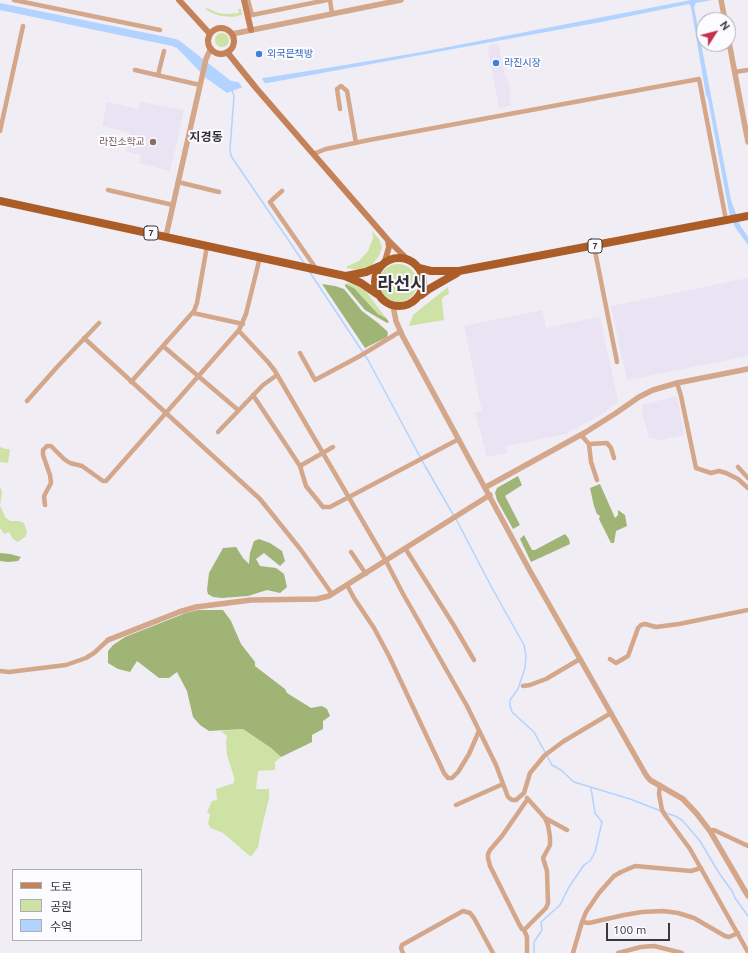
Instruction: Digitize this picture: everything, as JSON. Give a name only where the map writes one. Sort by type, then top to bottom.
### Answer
[{"type":"highway","name":"7","points":[[0,201],[346,276],[358,281],[377,294],[387,304],[393,306],[407,305],[429,288],[459,271]]},
{"type":"highway","name":"7","points":[[346,276],[366,272],[392,258],[407,259],[419,268],[431,271],[459,271],[748,216]]},
{"type":"highway","points":[[377,294],[374,280],[376,273],[383,264]]},
{"type":"highway","points":[[418,298],[422,291],[423,283],[419,268]]},
{"type":"main road","points":[[179,0],[210,34]]},
{"type":"main road","points":[[244,0],[251,30]]},
{"type":"main road","points":[[221,28],[232,34],[233,46],[227,52],[216,52],[211,48],[208,42],[210,34],[221,28]]},
{"type":"main road","points":[[227,52],[313,154],[388,240],[407,259]]},
{"type":"main road","points":[[383,264],[389,247],[388,240]]},
{"type":"street","points":[[14,0],[160,30]]},
{"type":"street","points":[[248,0],[252,15],[328,0],[332,14]]},
{"type":"street","points":[[232,34],[401,0]]},
{"type":"street","points":[[721,0],[723,12]]},
{"type":"street","points":[[0,131],[23,26]]},
{"type":"street","points":[[166,236],[206,59],[211,48]]},
{"type":"street","points":[[158,76],[164,51]]},
{"type":"street","points":[[731,52],[748,142]]},
{"type":"street","points":[[135,70],[200,85]]},
{"type":"street","points":[[735,72],[748,70]]},
{"type":"street","points":[[313,154],[326,149],[369,140],[699,79],[732,219]]},
{"type":"street","points":[[340,109],[337,89],[341,86],[347,91],[356,143]]},
{"type":"street","points":[[178,182],[219,192]]},
{"type":"street","points":[[108,190],[173,205]]},
{"type":"street","points":[[282,191],[270,202],[315,270]]},
{"type":"street","points":[[131,382],[193,313],[197,303],[208,246]]},
{"type":"street","points":[[594,246],[617,362]]},
{"type":"street","points":[[45,505],[44,496],[51,483],[43,450],[47,446],[51,446],[70,463],[82,466],[103,482],[106,481],[243,324],[260,258]]},
{"type":"street","points":[[393,306],[396,321],[401,331],[530,571],[646,775],[650,780],[683,799],[697,814],[710,832],[748,896]]},
{"type":"street","points":[[193,313],[243,324]]},
{"type":"street","points":[[27,401],[99,323]]},
{"type":"street","points":[[238,331],[268,362],[277,374],[386,560],[402,592],[467,706],[496,765],[508,797],[512,800],[516,800],[524,793],[530,773],[546,754],[564,741],[611,713]]},
{"type":"street","points":[[300,353],[315,380],[360,356],[401,331]]},
{"type":"street","points":[[84,338],[260,499],[301,550],[332,594]]},
{"type":"street","points":[[163,346],[238,410]]},
{"type":"street","points":[[486,487],[581,435],[639,397],[653,390],[676,383],[748,369]]},
{"type":"street","points":[[218,432],[253,395],[277,374]]},
{"type":"street","points":[[676,383],[681,396],[696,468],[711,473],[719,471],[726,473],[738,479],[748,488]]},
{"type":"street","points":[[253,395],[300,466],[306,486],[323,507],[330,507],[459,439]]},
{"type":"street","points":[[581,435],[589,444],[591,462],[598,480]]},
{"type":"street","points":[[589,444],[607,443],[611,448],[614,458]]},
{"type":"street","points":[[300,466],[333,447]]},
{"type":"street","points":[[738,467],[748,478]]},
{"type":"street","points":[[0,671],[9,672],[66,665],[86,658],[108,640],[179,612],[196,607],[260,600],[317,599],[332,594],[490,495]]},
{"type":"street","points":[[405,548],[474,660]]},
{"type":"street","points":[[351,552],[366,574]]},
{"type":"street","points":[[347,585],[374,628],[389,656],[448,778],[452,778],[458,772],[469,754],[479,731]]},
{"type":"street","points":[[610,659],[616,663],[628,656],[638,628],[641,625],[645,624],[656,627],[671,625],[748,610]]},
{"type":"street","points":[[523,686],[546,679],[580,659]]},
{"type":"street","points":[[456,805],[502,784]]},
{"type":"street","points":[[660,785],[659,794],[664,813],[690,849],[748,952]]},
{"type":"street","points":[[524,793],[527,800],[545,818],[567,830]]},
{"type":"street","points":[[527,800],[488,854],[490,866],[527,937],[527,953]]},
{"type":"street","points":[[524,930],[546,908],[548,903],[547,871],[543,858],[550,845],[550,838],[548,825],[545,818]]},
{"type":"street","points":[[710,832],[714,830],[748,846]]},
{"type":"street","points":[[573,953],[582,922],[599,892],[614,876],[627,868],[635,866],[691,871],[701,868]]},
{"type":"street","points":[[403,953],[401,948],[402,945],[463,911],[470,913],[474,918],[493,953]]},
{"type":"street","points":[[582,922],[589,923],[630,914],[663,911],[678,913],[694,918],[725,936],[730,937],[738,933]]},
{"type":"street","points":[[618,953],[641,947],[654,946],[682,953]]},
{"type":"shaded area","name":"라진시장","points":[[498,43],[505,77],[507,77],[511,93],[509,94],[511,106],[499,108],[488,50],[490,45]]},
{"type":"shaded area","name":"라진소학교","points":[[107,102],[139,109],[140,102],[184,110],[170,171],[139,163],[141,155],[126,151],[130,133],[102,126]]},
{"type":"shaded area","points":[[748,278],[748,356],[627,380],[611,306]]},
{"type":"shaded area","points":[[542,310],[546,328],[600,317],[618,402],[605,412],[566,434],[506,446],[507,453],[487,457],[475,412],[482,411],[464,326]]},
{"type":"shaded area","points":[[677,396],[684,435],[657,441],[655,438],[649,438],[642,411],[642,405]]},
{"type":"green space","points":[[207,8],[218,13],[227,14],[239,13],[238,9],[241,9],[242,15],[233,17],[221,16],[205,9]]},
{"type":"green space","points":[[222,33],[227,35],[229,40],[227,45],[222,47],[217,45],[215,40],[217,35]]},
{"type":"green space","points":[[372,231],[379,239],[382,247],[379,256],[371,266],[365,269],[360,270],[347,268],[346,267],[359,261],[368,251],[373,238]]},
{"type":"green space","points":[[394,264],[402,264],[409,267],[414,272],[417,283],[414,294],[409,299],[402,302],[394,302],[387,299],[382,294],[379,287],[379,279],[382,272],[387,267]]},
{"type":"green space","points":[[348,283],[359,286],[365,290],[386,318],[378,314],[354,288],[345,284]]},
{"type":"green space","points":[[322,284],[344,289],[362,311],[387,331],[387,337],[365,348]]},
{"type":"green space","points":[[345,284],[354,288],[378,314],[386,318],[389,322],[387,323],[365,310],[345,286]]},
{"type":"green space","points":[[448,287],[449,294],[443,297],[442,300],[444,320],[409,326],[414,314]]},
{"type":"green space","points":[[0,447],[10,450],[8,463],[0,462]]},
{"type":"green space","points":[[518,476],[522,485],[505,496],[520,525],[513,529],[497,500],[495,493],[497,488]]},
{"type":"green space","points":[[600,484],[615,518],[618,515],[618,510],[625,515],[627,526],[616,531],[614,543],[611,543],[599,519],[600,516],[597,514],[594,506],[590,488]]},
{"type":"green space","points":[[0,486],[2,492],[0,506]]},
{"type":"green space","points":[[0,506],[6,518],[10,521],[19,521],[24,523],[27,532],[26,536],[18,542],[13,539],[9,532],[4,534],[0,528]]},
{"type":"green space","points":[[565,534],[569,539],[570,544],[531,562],[520,539],[524,535],[532,550],[535,550]]},
{"type":"green space","points":[[259,539],[270,543],[282,551],[285,561],[280,566],[264,553],[256,559],[260,566],[276,568],[284,574],[287,587],[280,593],[267,590],[248,596],[222,598],[213,597],[208,594],[209,573],[223,548],[236,547],[249,564],[250,553],[254,541]]},
{"type":"green space","points":[[0,553],[21,557],[18,561],[0,561]]},
{"type":"green space","points":[[198,610],[223,610],[231,621],[241,644],[255,662],[255,666],[285,689],[287,693],[311,708],[322,706],[327,709],[330,716],[323,721],[323,729],[312,735],[312,742],[281,757],[271,748],[243,729],[209,731],[200,725],[193,717],[187,691],[177,672],[169,678],[159,678],[137,661],[130,672],[118,669],[108,663],[108,651],[113,645],[125,637],[186,613]]},
{"type":"green space","points":[[243,729],[271,748],[281,757],[275,762],[275,770],[258,771],[256,789],[269,789],[269,798],[258,847],[251,857],[223,833],[211,828],[208,824],[210,814],[207,812],[212,801],[217,800],[216,789],[234,783],[234,777],[227,755],[227,736],[221,731]]},
{"type":"water","points":[[691,0],[712,0],[696,3],[694,7],[696,17],[696,36],[691,7],[689,4],[601,22],[240,88],[227,93],[206,78],[177,48],[172,46],[0,10],[0,3],[176,39],[231,81],[238,82],[422,52]]},
{"type":"water","points":[[699,52],[703,52],[731,200],[740,225],[748,237],[748,245],[735,227],[729,212]]},
{"type":"pier","points":[[260,76],[267,86],[244,90],[237,80]]},
{"type":"waterway","points":[[232,90],[234,96],[230,149],[231,156],[304,263]]},
{"type":"waterway","points":[[309,271],[368,360],[425,466],[454,516]]},
{"type":"waterway","points":[[456,519],[524,645],[526,656],[525,668],[518,689],[510,700],[512,712],[534,732],[552,765],[561,770],[574,782],[630,799],[661,811]]},
{"type":"waterway","points":[[534,953],[534,942],[542,930],[541,922],[560,905],[569,887],[584,865],[590,861],[595,852],[602,822],[595,813],[591,788]]},
{"type":"waterway","points":[[665,813],[682,820],[700,841],[719,873],[748,916]]},
{"type":"place","name":"외국믄책방","points":[[259,54]]},
{"type":"place","name":"라진시장","points":[[496,63]]},
{"type":"place","name":"라진소학교","points":[[153,142]]},
{"type":"district","name":"지경동","points":[[206,137]]},
{"type":"district","name":"라선시","points":[[402,284]]}]
